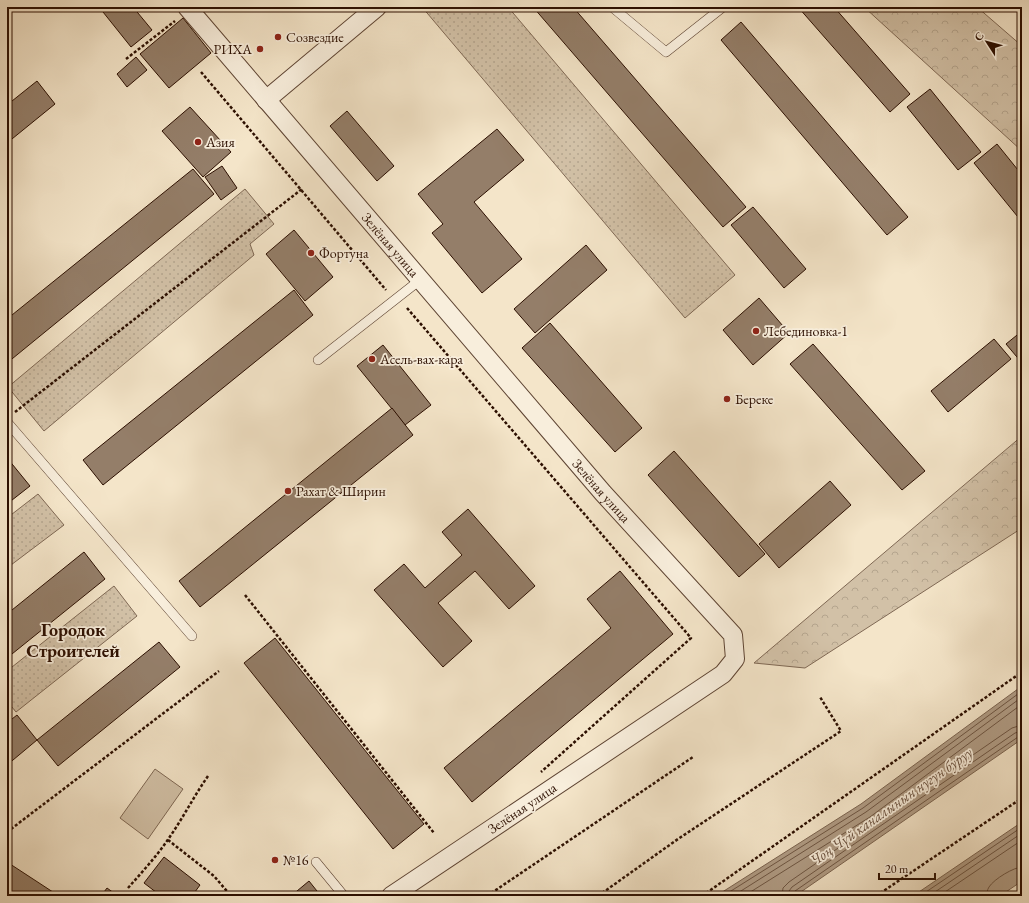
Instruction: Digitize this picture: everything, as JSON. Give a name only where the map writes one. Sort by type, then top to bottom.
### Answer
[{"type":"street","points":[[266,100],[377,7]]},
{"type":"street","name":"Зелёная улица","points":[[180,11],[266,100],[603,493],[733,635],[735,659],[723,674],[391,896]]},
{"type":"lane","points":[[612,7],[666,52],[723,7]]},
{"type":"lane","points":[[318,360],[420,280]]},
{"type":"lane","points":[[7,422],[192,636]]},
{"type":"lane","points":[[316,862],[344,896]]},
{"type":"path","points":[[1013,7],[1022,16]]},
{"type":"path","points":[[126,58],[176,20],[180,11]]},
{"type":"path","points":[[201,72],[691,638],[538,774]]},
{"type":"path","points":[[13,413],[302,189]]},
{"type":"path","points":[[245,595],[434,833]]},
{"type":"path","points":[[7,832],[219,671]]},
{"type":"path","points":[[702,896],[1022,672]]},
{"type":"path","points":[[598,896],[678,840],[841,731],[820,697]]},
{"type":"path","points":[[487,896],[692,757]]},
{"type":"path","points":[[128,888],[168,840],[191,805],[197,791],[208,776]]},
{"type":"path","points":[[876,896],[1022,798]]},
{"type":"path","points":[[168,840],[214,876],[231,896]]},
{"type":"green space","points":[[422,7],[508,7],[735,275],[685,318]]},
{"type":"green space","points":[[864,7],[977,7],[1022,46],[1022,151]]},
{"type":"green space","points":[[245,189],[274,224],[250,244],[254,255],[44,431],[8,387]]},
{"type":"green space","points":[[1022,436],[1022,528],[805,668],[754,663]]},
{"type":"green space","points":[[38,494],[64,525],[7,568],[7,518]]},
{"type":"green space","points":[[114,586],[137,616],[16,712],[7,701],[7,671]]},
{"type":"green space","points":[[155,769],[183,789],[148,839],[120,818]]},
{"type":"water","name":"Чоң Чүй каналынын нугун буруу","points":[[1022,686],[1022,739],[795,896],[716,896],[861,804]]},
{"type":"water","points":[[1022,822],[1022,881],[1000,896],[913,896]]},
{"type":"building","points":[[99,7],[133,7],[152,30],[131,47]]},
{"type":"building","points":[[533,7],[573,7],[746,207],[723,227]]},
{"type":"building","points":[[798,7],[834,7],[910,94],[890,112]]},
{"type":"building","points":[[183,18],[211,53],[169,88],[140,54]]},
{"type":"building","points":[[741,22],[908,217],[887,235],[721,40]]},
{"type":"building","points":[[136,57],[147,70],[127,87],[117,74]]},
{"type":"building","points":[[37,81],[55,104],[7,143],[7,105]]},
{"type":"building","points":[[930,89],[981,152],[958,170],[907,107]]},
{"type":"building","points":[[190,107],[231,152],[203,177],[162,131]]},
{"type":"building","points":[[347,111],[394,166],[377,181],[330,126]]},
{"type":"building","points":[[497,129],[524,160],[474,202],[522,259],[482,293],[432,233],[443,224],[418,194]]},
{"type":"building","points":[[997,144],[1022,175],[1022,222],[974,163]]},
{"type":"building","points":[[222,166],[237,188],[221,200],[205,177]]},
{"type":"building","points":[[193,169],[214,194],[7,363],[7,319]]},
{"type":"building","points":[[753,207],[806,269],[784,288],[731,225]]},
{"type":"building","points":[[294,230],[333,277],[305,301],[266,254]]},
{"type":"building","points":[[586,245],[607,270],[535,333],[514,309]]},
{"type":"building","points":[[294,290],[313,315],[103,485],[83,460]]},
{"type":"building","name":"Лебединовка-1","points":[[759,298],[789,333],[753,365],[723,330]]},
{"type":"building","points":[[550,323],[642,428],[615,452],[522,348]]},
{"type":"building","points":[[1022,331],[1022,363],[1006,344]]},
{"type":"building","points":[[994,339],[1011,359],[948,412],[931,391]]},
{"type":"building","points":[[813,344],[925,471],[902,490],[790,364]]},
{"type":"building","points":[[383,345],[431,405],[405,425],[357,366]]},
{"type":"building","points":[[392,408],[413,435],[200,607],[179,581]]},
{"type":"building","points":[[674,451],[765,554],[739,577],[648,475]]},
{"type":"building","points":[[8,459],[30,486],[7,504],[7,460]]},
{"type":"building","points":[[830,481],[851,505],[779,568],[759,544]]},
{"type":"building","points":[[468,509],[535,586],[509,609],[475,571],[438,603],[472,641],[443,667],[374,590],[404,564],[425,588],[462,555],[442,532]]},
{"type":"building","points":[[84,552],[105,579],[7,658],[7,614]]},
{"type":"building","points":[[620,571],[673,634],[472,802],[444,768],[611,628],[587,599]]},
{"type":"building","points":[[275,638],[424,824],[393,849],[244,663]]},
{"type":"building","points":[[159,642],[180,667],[58,766],[37,740]]},
{"type":"building","points":[[17,715],[37,740],[7,765],[7,723]]},
{"type":"building","points":[[164,857],[200,885],[192,896],[161,896],[144,883]]},
{"type":"building","points":[[7,862],[59,896],[7,896]]},
{"type":"building","points":[[309,881],[321,896],[291,896]]},
{"type":"building","points":[[107,888],[118,896],[101,896]]},
{"type":"place","name":"Созвездие","points":[[278,37]]},
{"type":"place","name":"РИХА","points":[[260,49]]},
{"type":"place","name":"Азия","points":[[198,142]]},
{"type":"place","name":"Фортуна","points":[[311,253]]},
{"type":"place","name":"Лебединовка-1","points":[[756,331]]},
{"type":"place","name":"Асель-вах-кара","points":[[372,359]]},
{"type":"place","name":"Береке","points":[[727,399]]},
{"type":"place","name":"Рахат & Ширин","points":[[288,491]]},
{"type":"place","name":"№16","points":[[275,860]]},
{"type":"district","name":"Городок Строителей","points":[[73,639]]}]
